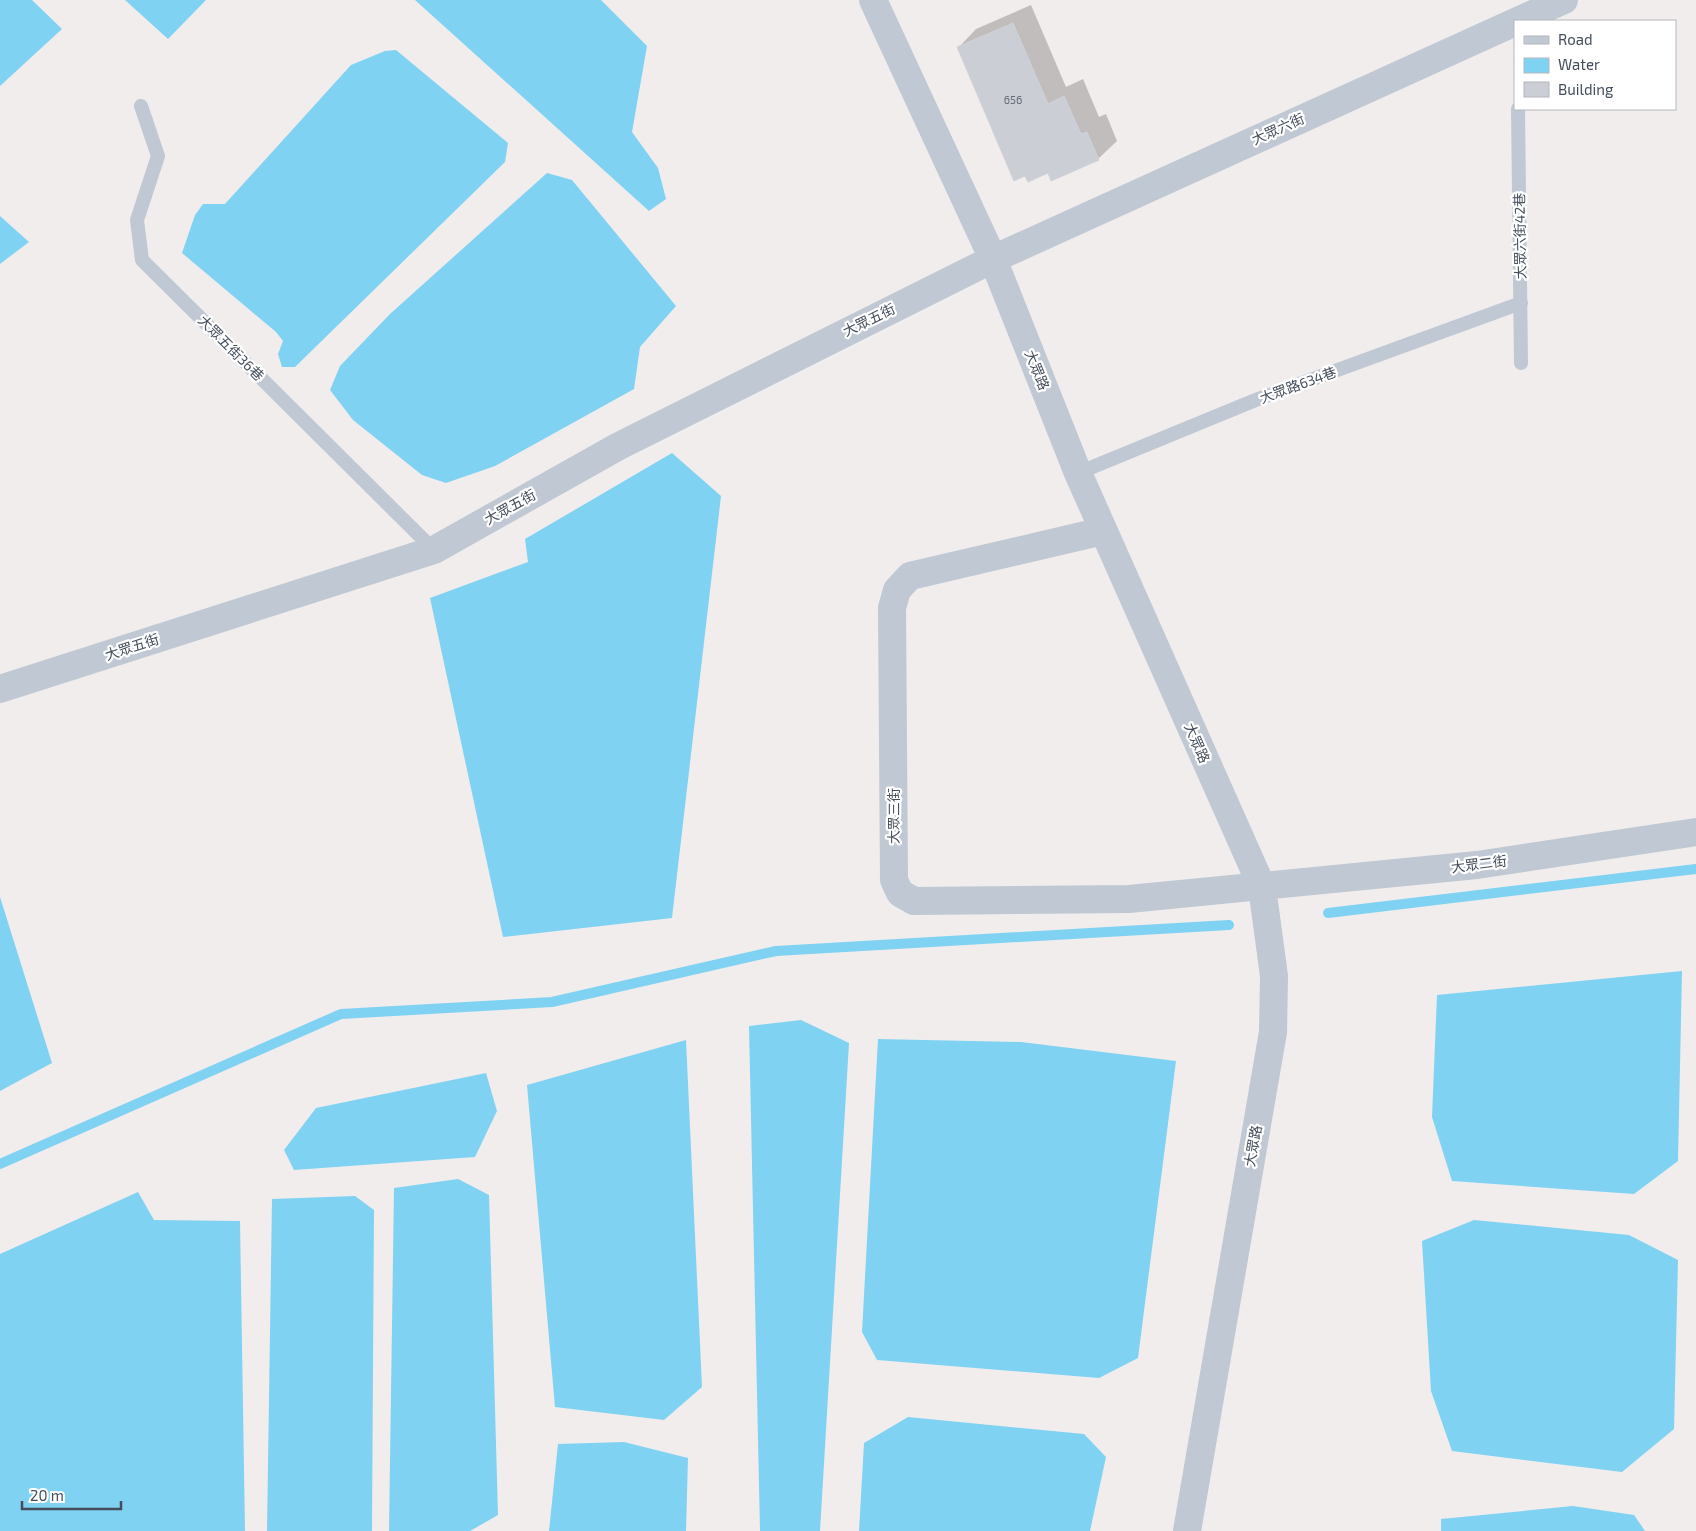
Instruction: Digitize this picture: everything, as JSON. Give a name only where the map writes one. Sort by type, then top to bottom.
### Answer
[{"type":"street","name":"大眾路","points":[[873,0],[993,259],[1078,474],[1262,887],[1274,976],[1273,1032],[1186,1531]]},
{"type":"street","name":"大眾六街","points":[[1519,20],[1564,0]]},
{"type":"street","name":"大眾六街","points":[[993,259],[1514,22]]},
{"type":"street","name":"大眾五街","points":[[0,689],[434,550],[619,446],[993,259]]},
{"type":"street","name":"大眾三街","points":[[1103,531],[910,576],[897,590],[892,608],[894,880],[900,893],[914,901],[1129,899],[1262,887]]},
{"type":"street","name":"大眾二街","points":[[1262,887],[1476,865],[1696,832]]},
{"type":"lane","name":"大眾五街36巷","points":[[141,106],[158,156],[138,220],[142,260],[434,550]]},
{"type":"lane","name":"大眾六街42巷","points":[[1518,110],[1521,363]]},
{"type":"lane","name":"大眾路634巷","points":[[1078,474],[1258,399],[1521,303]]},
{"type":"water","points":[[0,0],[32,0],[62,29],[0,86]]},
{"type":"water","points":[[125,0],[206,0],[168,39]]},
{"type":"water","points":[[415,0],[601,0],[647,46],[632,132],[658,168],[666,199],[649,211]]},
{"type":"water","points":[[396,50],[508,143],[505,162],[295,367],[282,367],[278,354],[283,341],[276,332],[182,253],[195,215],[203,204],[225,204],[351,65],[385,51]]},
{"type":"water","points":[[547,173],[572,180],[676,306],[640,347],[634,389],[495,466],[446,483],[422,475],[353,420],[330,390],[340,366],[390,314]]},
{"type":"water","points":[[0,216],[29,242],[0,264]]},
{"type":"water","points":[[672,453],[721,496],[672,918],[503,937],[430,598],[528,562],[525,539]]},
{"type":"water","points":[[0,897],[52,1063],[0,1091]]},
{"type":"water","points":[[1682,971],[1678,1161],[1634,1194],[1452,1181],[1432,1117],[1437,995]]},
{"type":"water","points":[[801,1020],[849,1043],[820,1531],[760,1531],[749,1026]]},
{"type":"water","points":[[878,1039],[1021,1042],[1176,1061],[1138,1358],[1099,1378],[877,1360],[862,1332]]},
{"type":"water","points":[[686,1040],[702,1387],[664,1420],[555,1407],[527,1085]]},
{"type":"water","points":[[486,1073],[497,1111],[475,1157],[294,1170],[284,1150],[316,1108]]},
{"type":"water","points":[[458,1179],[489,1195],[498,1515],[470,1531],[389,1531],[394,1188]]},
{"type":"water","points":[[138,1192],[154,1220],[240,1221],[245,1531],[0,1531],[0,1254]]},
{"type":"water","points":[[355,1196],[374,1210],[372,1531],[267,1531],[272,1199]]},
{"type":"water","points":[[1474,1220],[1629,1235],[1678,1260],[1674,1429],[1622,1472],[1452,1451],[1431,1391],[1422,1241]]},
{"type":"water","points":[[908,1417],[1084,1434],[1106,1457],[1090,1531],[859,1531],[864,1443]]},
{"type":"water","points":[[624,1442],[688,1458],[686,1531],[549,1531],[558,1444]]},
{"type":"water","points":[[1573,1506],[1634,1515],[1645,1531],[1441,1531],[1441,1519]]},
{"type":"building","points":[[1013,23],[1048,104],[1064,96],[1081,134],[1087,132],[1099,160],[1051,181],[1048,173],[1028,182],[1025,176],[1014,181],[957,47]]},
{"type":"waterway","points":[[1328,913],[1696,869]]},
{"type":"waterway","points":[[0,1164],[341,1014],[552,1002],[776,951],[1229,925]]}]
